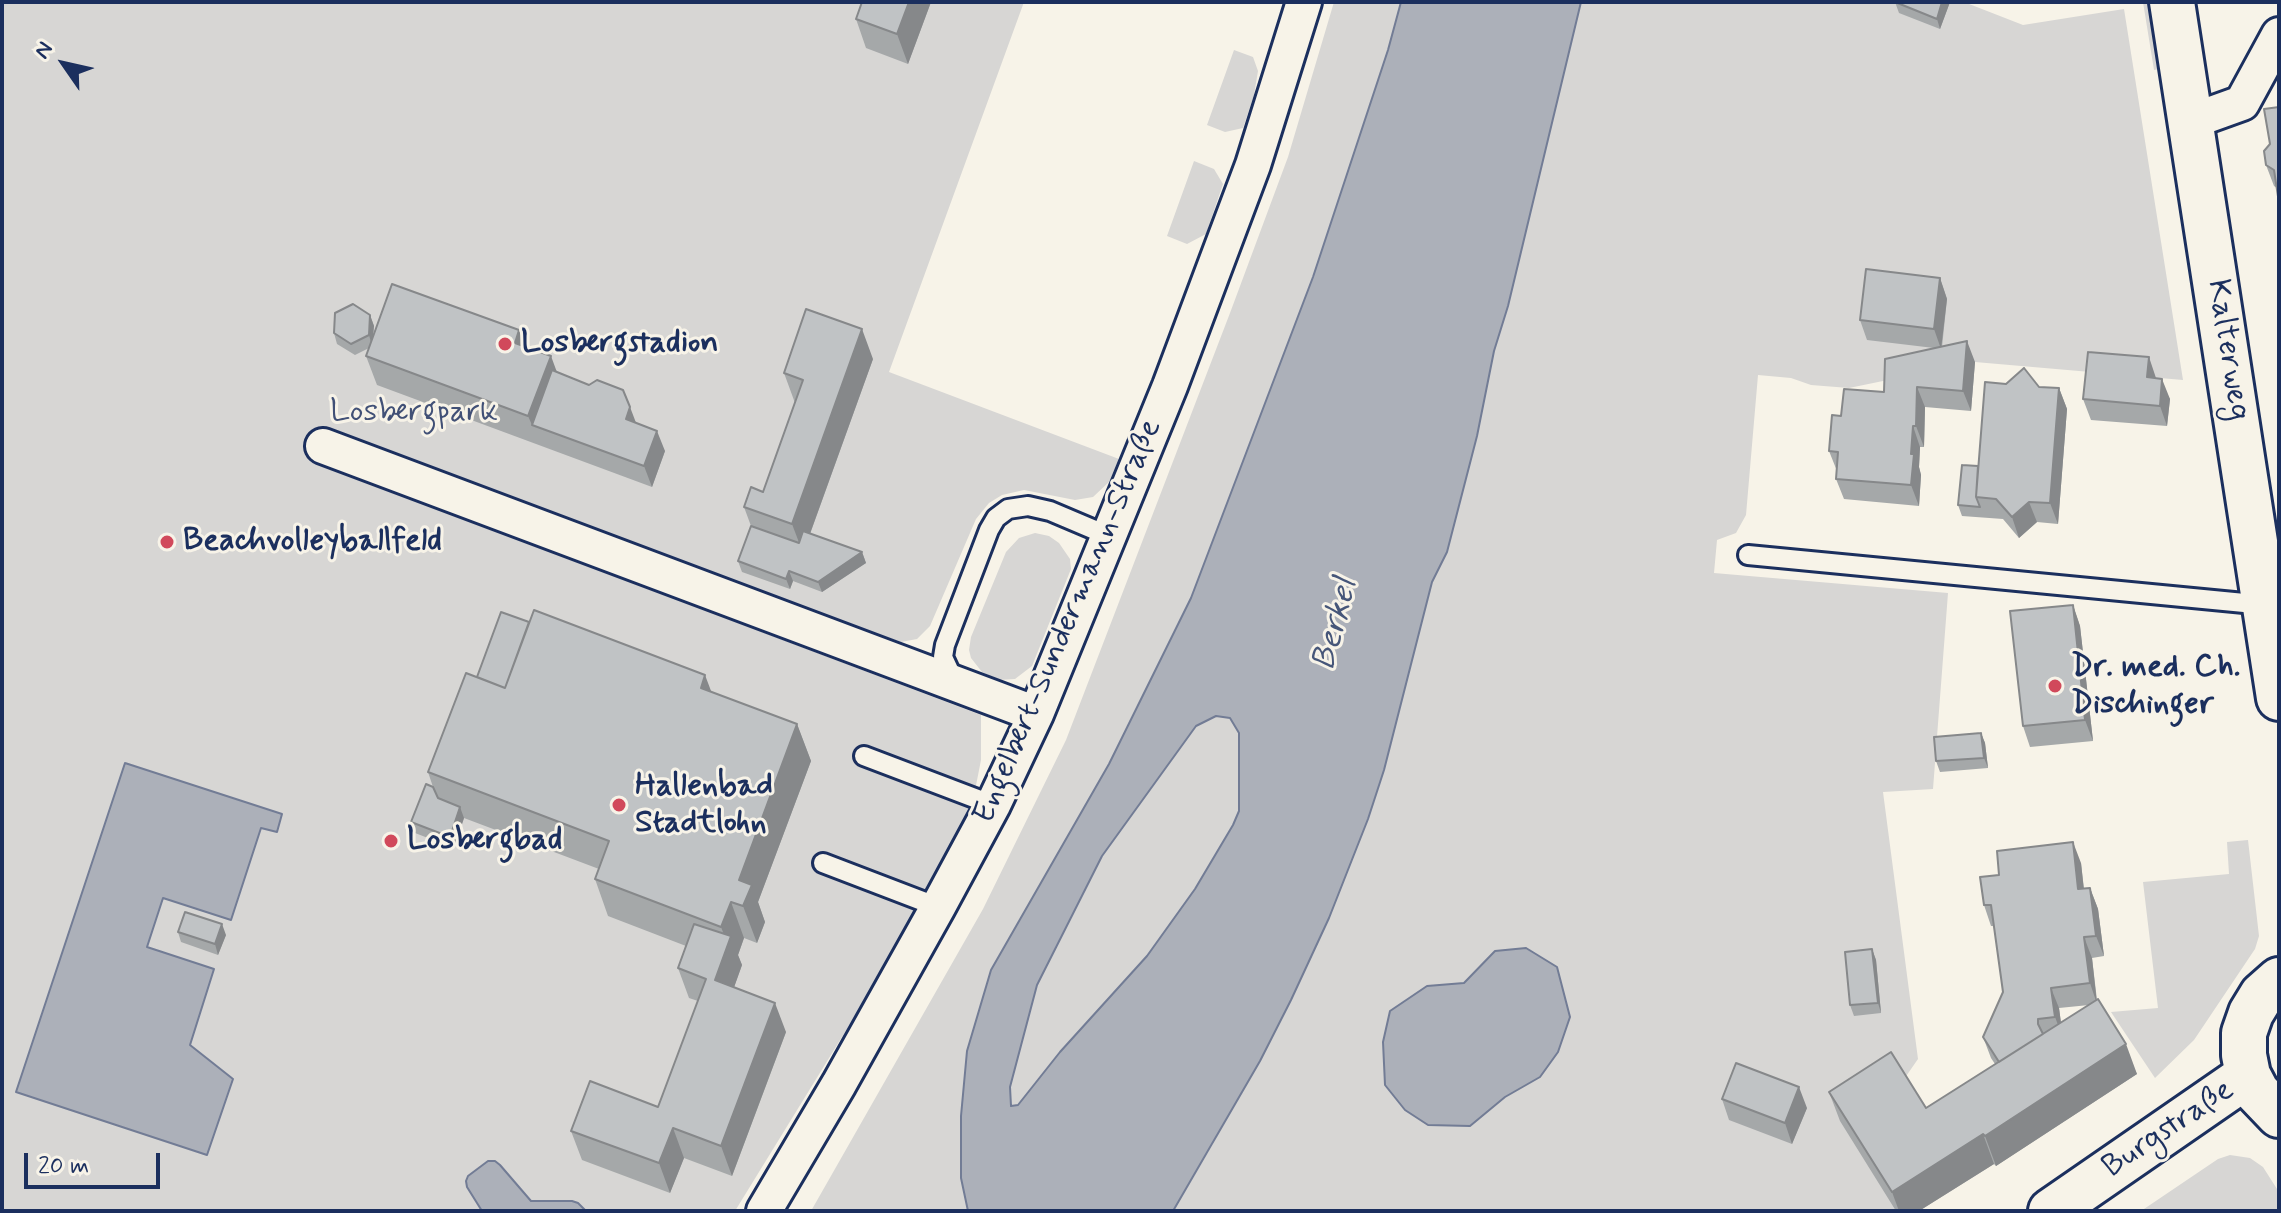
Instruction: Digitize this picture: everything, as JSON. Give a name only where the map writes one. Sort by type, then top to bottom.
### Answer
[{"type":"street","name":"Engelbert-Sundermann-Straße","points":[[764,1211],[938,907],[993,805],[1036,714],[1170,386],[1253,165],[1304,2]]},
{"type":"street","name":"Kalterweg","points":[[2172,2],[2279,698]]},
{"type":"street","points":[[2192,121],[2242,103],[2279,35]]},
{"type":"street","points":[[323,446],[1036,714]]},
{"type":"street","points":[[2279,980],[2262,995],[2244,1033],[2248,1075],[2268,1106],[2279,1115]]},
{"type":"street","name":"Burgstraße","points":[[2051,1211],[2248,1075]]},
{"type":"lane","points":[[955,683],[943,657],[945,645],[983,543],[996,518],[1008,509],[1028,506],[1050,511],[1109,536]]},
{"type":"lane","points":[[1748,555],[2265,605]]},
{"type":"lane","points":[[864,756],[993,805]]},
{"type":"lane","points":[[823,863],[938,907]]},
{"type":"green space","name":"Losbergpark","points":[[2,2],[1024,2],[889,372],[1119,459],[1109,482],[1093,497],[1075,500],[1024,490],[1002,495],[989,503],[976,519],[930,626],[917,639],[901,642],[793,604],[762,632],[981,715],[981,760],[969,821],[904,936],[735,1211],[2,1211]]},
{"type":"green space","points":[[1334,2],[1401,2],[1313,277],[1191,598],[1109,764],[961,1178],[968,1211],[811,1211],[983,909],[1066,740],[1288,157]]},
{"type":"green space","points":[[1581,2],[1964,2],[2023,25],[2124,9],[2183,380],[1975,362],[1849,388],[1811,385],[1791,378],[1758,375],[1746,515],[1736,533],[1717,540],[1714,573],[1948,593],[1933,789],[1883,792],[1918,1059],[1902,1082],[1896,1211],[1173,1211],[1213,1144],[1368,819],[1384,770],[1432,582],[1447,552]]},
{"type":"green space","points":[[2143,2],[2153,2],[2164,68],[2154,70]]},
{"type":"green space","points":[[1234,50],[1253,57],[1258,71],[1243,128],[1225,132],[1207,125]]},
{"type":"green space","points":[[1194,161],[1214,169],[1223,184],[1206,234],[1187,244],[1167,236]]},
{"type":"green space","points":[[1035,533],[1049,536],[1059,543],[1070,559],[1071,569],[1032,666],[1015,679],[998,680],[982,672],[971,658],[971,637],[1006,552],[1019,538]]},
{"type":"green space","points":[[1216,716],[1230,718],[1239,733],[1239,811],[1233,825],[1195,889],[1147,956],[1060,1052],[1018,1105],[1011,1106],[1010,1087],[1037,985],[1102,856],[1196,726]]},
{"type":"green space","points":[[2248,840],[2259,936],[2255,949],[2194,1040],[2155,1078],[2111,1012],[2158,1008],[2143,882],[2229,874],[2227,842]]},
{"type":"green space","points":[[2230,1155],[2250,1158],[2263,1167],[2277,1189],[2279,1211],[2141,1211],[2218,1159]]},
{"type":"water","name":"Berkel","points":[[1401,2],[1581,2],[1447,552],[1432,582],[1384,770],[1368,819],[1329,918],[1291,1000],[1260,1061],[1173,1211],[968,1211],[961,1178],[961,1116],[967,1051],[991,970],[1109,764],[1191,598],[1313,277]],"holes":[[[1216,716],[1230,718],[1239,733],[1239,811],[1233,825],[1195,889],[1147,956],[1060,1052],[1018,1105],[1011,1106],[1010,1087],[1037,985],[1102,856],[1196,726]]]},
{"type":"water","points":[[125,763],[282,814],[277,832],[261,828],[231,920],[163,898],[147,947],[214,969],[190,1045],[233,1079],[207,1155],[16,1092]]},
{"type":"water","points":[[1526,948],[1557,967],[1570,1017],[1558,1052],[1540,1077],[1505,1097],[1470,1126],[1428,1125],[1405,1110],[1385,1085],[1383,1042],[1390,1011],[1427,986],[1464,983],[1495,951]]},
{"type":"water","points":[[488,1161],[500,1165],[531,1201],[572,1201],[586,1211],[482,1211],[466,1181]]},
{"type":"building","points":[[862,2],[909,2],[897,34],[856,19]]},
{"type":"building","points":[[1895,2],[1942,2],[1937,19]]},
{"type":"building","points":[[2279,107],[2279,203],[2274,170],[2266,165],[2264,151],[2270,144],[2264,109]]},
{"type":"building","points":[[1866,269],[1940,278],[1934,329],[1860,320]]},
{"type":"building","points":[[392,284],[519,330],[515,343],[551,356],[528,416],[366,356]]},
{"type":"building","points":[[353,304],[370,315],[369,335],[351,344],[334,333],[335,313]]},
{"type":"building","points":[[806,309],[862,329],[792,524],[744,507],[751,487],[763,492],[803,380],[784,373]]},
{"type":"building","points":[[1967,341],[1963,391],[1917,387],[1911,485],[1836,479],[1838,452],[1829,451],[1832,415],[1841,416],[1844,389],[1884,392],[1885,359]]},
{"type":"building","points":[[2088,352],[2149,357],[2147,377],[2162,379],[2160,406],[2083,399]]},
{"type":"building","points":[[2024,368],[2039,387],[2059,388],[2050,503],[2029,502],[2012,517],[1996,499],[1976,497],[1985,382],[2006,384]]},
{"type":"building","points":[[552,370],[589,385],[597,380],[623,390],[630,407],[626,419],[657,431],[644,466],[532,425]]},
{"type":"building","points":[[1962,465],[1978,466],[1976,497],[1980,507],[1958,505]]},
{"type":"building","points":[[751,526],[799,543],[803,531],[862,552],[818,582],[789,571],[786,579],[738,561]]},
{"type":"building","name":"Dr. med. Ch. Dischinger","points":[[2073,605],[2085,720],[2023,726],[2010,611]]},
{"type":"building","name":"Hallenbad Stadtlohn","points":[[534,610],[705,675],[701,688],[797,724],[739,880],[752,885],[743,906],[731,902],[721,927],[595,879],[609,841],[428,772],[466,673],[505,688]]},
{"type":"building","points":[[501,612],[529,622],[505,688],[477,677]]},
{"type":"building","points":[[1981,733],[1984,758],[1936,761],[1934,737]]},
{"type":"building","points":[[426,784],[433,787],[438,798],[460,807],[450,837],[411,822]]},
{"type":"building","points":[[2073,842],[2078,889],[2090,888],[2096,936],[2084,937],[2090,983],[2051,988],[2055,1017],[2038,1019],[2043,1034],[1999,1062],[1983,1037],[2003,992],[1991,905],[1984,905],[1980,877],[1999,875],[1997,851]]},
{"type":"building","points":[[185,912],[222,924],[215,944],[178,932]]},
{"type":"building","points":[[694,924],[731,936],[715,980],[775,1003],[721,1146],[673,1128],[659,1163],[571,1131],[590,1081],[658,1107],[706,979],[678,968]]},
{"type":"building","points":[[1872,949],[1878,1003],[1850,1005],[1845,952]]},
{"type":"building","points":[[2098,999],[2126,1044],[1892,1192],[1829,1092],[1891,1052],[1926,1108]]},
{"type":"building","points":[[1736,1063],[1799,1087],[1785,1123],[1722,1099]]},
{"type":"place","name":"Losbergstadion","points":[[505,344]]},
{"type":"place","name":"Beachvolleyballfeld","points":[[167,542]]},
{"type":"place","name":"Dr. med. Ch. Dischinger","points":[[2055,686]]},
{"type":"place","name":"Hallenbad Stadtlohn","points":[[619,805]]},
{"type":"place","name":"Losbergbad","points":[[391,841]]}]
